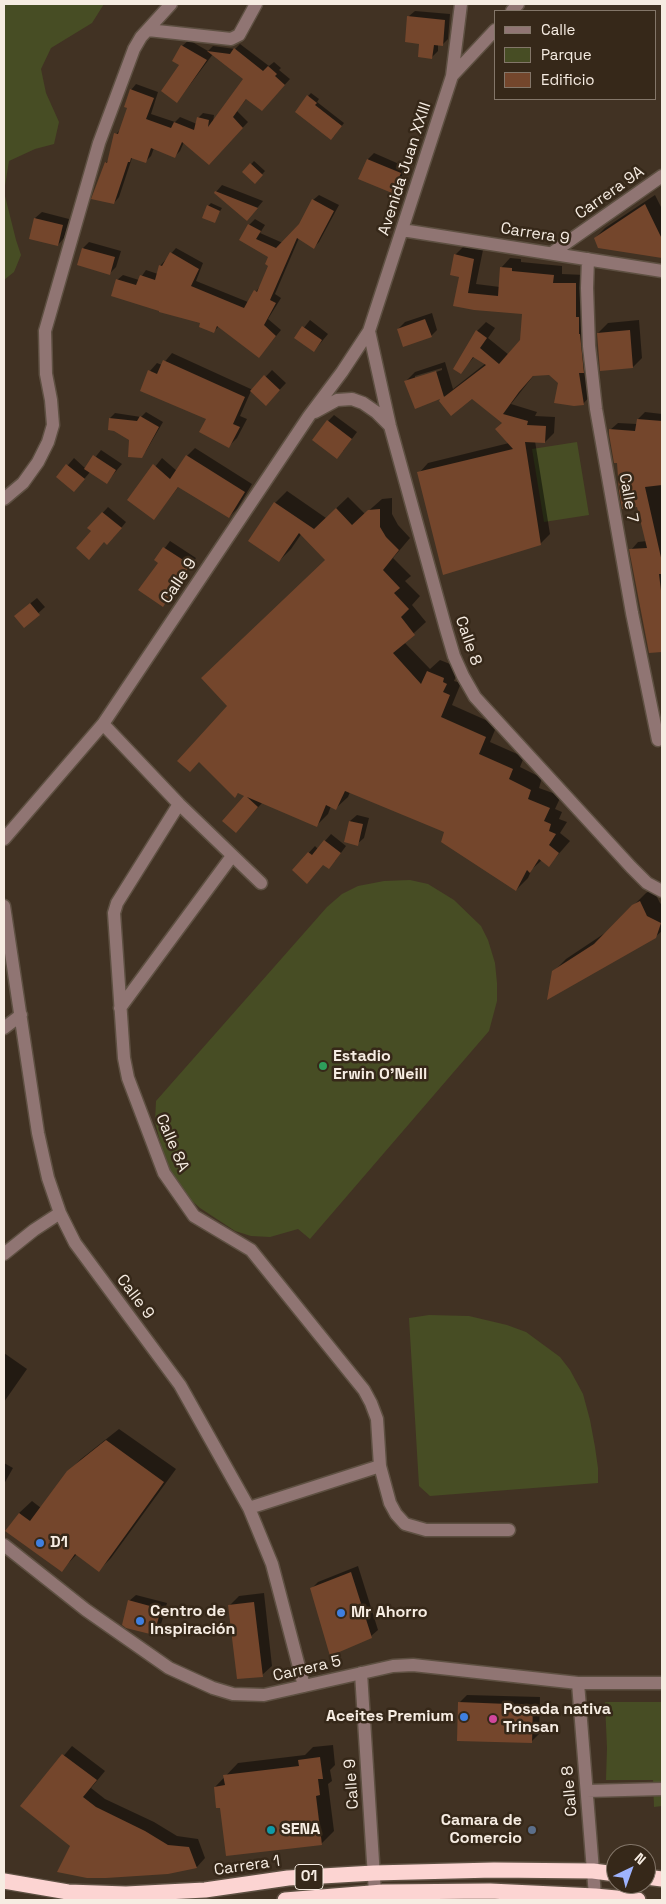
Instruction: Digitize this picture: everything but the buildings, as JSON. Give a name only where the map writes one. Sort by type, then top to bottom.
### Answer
[{"type":"highway","name":"Carrera 1","points":[[4,1881],[68,1892],[126,1894],[204,1890],[288,1878],[374,1873],[494,1870],[606,1873]]},
{"type":"highway","name":"01","points":[[285,1900],[376,1893],[490,1892],[638,1900]]},
{"type":"street","points":[[4,500],[23,483],[38,462],[48,442],[53,425],[46,374],[45,331],[99,143],[134,49],[171,4]]},
{"type":"street","points":[[148,30],[232,38],[239,35],[256,4]]},
{"type":"street","points":[[452,76],[461,4]]},
{"type":"street","name":"Avenida Juan XXIII","points":[[369,331],[452,76],[493,32]]},
{"type":"street","name":"Carrera 9A","points":[[552,253],[662,176]]},
{"type":"street","name":"Carrera 9","points":[[402,230],[662,271]]},
{"type":"street","name":"Calle 7","points":[[588,259],[589,346],[596,409],[632,613],[658,740]]},
{"type":"street","name":"Calle 9","points":[[4,840],[103,724],[308,416],[342,372],[369,331]]},
{"type":"street","name":"Calle 8","points":[[369,331],[390,426],[454,656],[463,676],[475,697],[632,867],[647,882],[662,891]]},
{"type":"street","points":[[308,416],[337,400],[352,399],[363,403],[390,426]]},
{"type":"street","points":[[103,724],[179,804],[261,883]]},
{"type":"street","name":"Calle 8A","points":[[179,804],[118,903],[114,913],[124,1058],[128,1078],[164,1173],[194,1216],[252,1250],[364,1390],[372,1403],[377,1419],[380,1466],[390,1503],[396,1514],[405,1524],[426,1530],[509,1530]]},
{"type":"street","points":[[120,1008],[232,856]]},
{"type":"street","name":"Calle 9","points":[[4,912],[38,1134],[48,1178],[60,1213],[75,1243],[180,1385],[249,1508],[272,1564],[304,1686]]},
{"type":"street","points":[[4,1028],[21,1015]]},
{"type":"street","points":[[4,1254],[34,1230],[60,1213]]},
{"type":"street","points":[[249,1508],[380,1466]]},
{"type":"street","name":"Carrera 5","points":[[4,1545],[109,1627],[169,1668],[192,1680],[214,1688],[249,1696],[264,1695],[393,1666],[412,1665],[578,1683],[662,1683]]},
{"type":"street","name":"Calle 9","points":[[361,1673],[376,1893]]},
{"type":"street","name":"Calle 8","points":[[578,1683],[593,1871],[600,1898]]},
{"type":"street","points":[[587,1791],[662,1789]]},
{"type":"green space","points":[[4,4],[104,4],[92,23],[51,48],[41,69],[46,93],[59,122],[54,144],[35,149],[9,161],[4,192]]},
{"type":"green space","points":[[4,192],[21,255],[14,272],[4,280]]},
{"type":"green space","points":[[577,442],[589,515],[544,522],[532,449]]},
{"type":"green space","name":"Estadio Erwin O'Neill","points":[[410,880],[428,884],[454,900],[481,926],[488,940],[495,963],[497,983],[497,1001],[489,1031],[310,1239],[298,1229],[270,1237],[251,1236],[235,1231],[200,1208],[184,1194],[171,1175],[155,1122],[156,1101],[327,907],[342,894],[358,886],[384,881]]},
{"type":"green space","points":[[429,1315],[469,1316],[507,1325],[526,1332],[560,1357],[570,1370],[583,1394],[595,1447],[598,1483],[430,1496],[419,1486],[409,1318]]},
{"type":"green space","points":[[605,1702],[662,1702],[662,1806],[654,1807],[653,1780],[606,1780]]},
{"type":"place","name":"Estadio Erwin O'Neill","points":[[323,1066]]},
{"type":"place","name":"D1","points":[[40,1543]]},
{"type":"place","name":"Mr Ahorro","points":[[341,1613]]},
{"type":"place","name":"Centro de Inspiración","points":[[140,1621]]},
{"type":"place","name":"Aceites Premium","points":[[464,1717]]},
{"type":"place","name":"Posada nativa Trinsan","points":[[493,1719]]},
{"type":"place","name":"SENA","points":[[271,1830]]},
{"type":"place","name":"Camara de Comercio","points":[[532,1830]]}]
